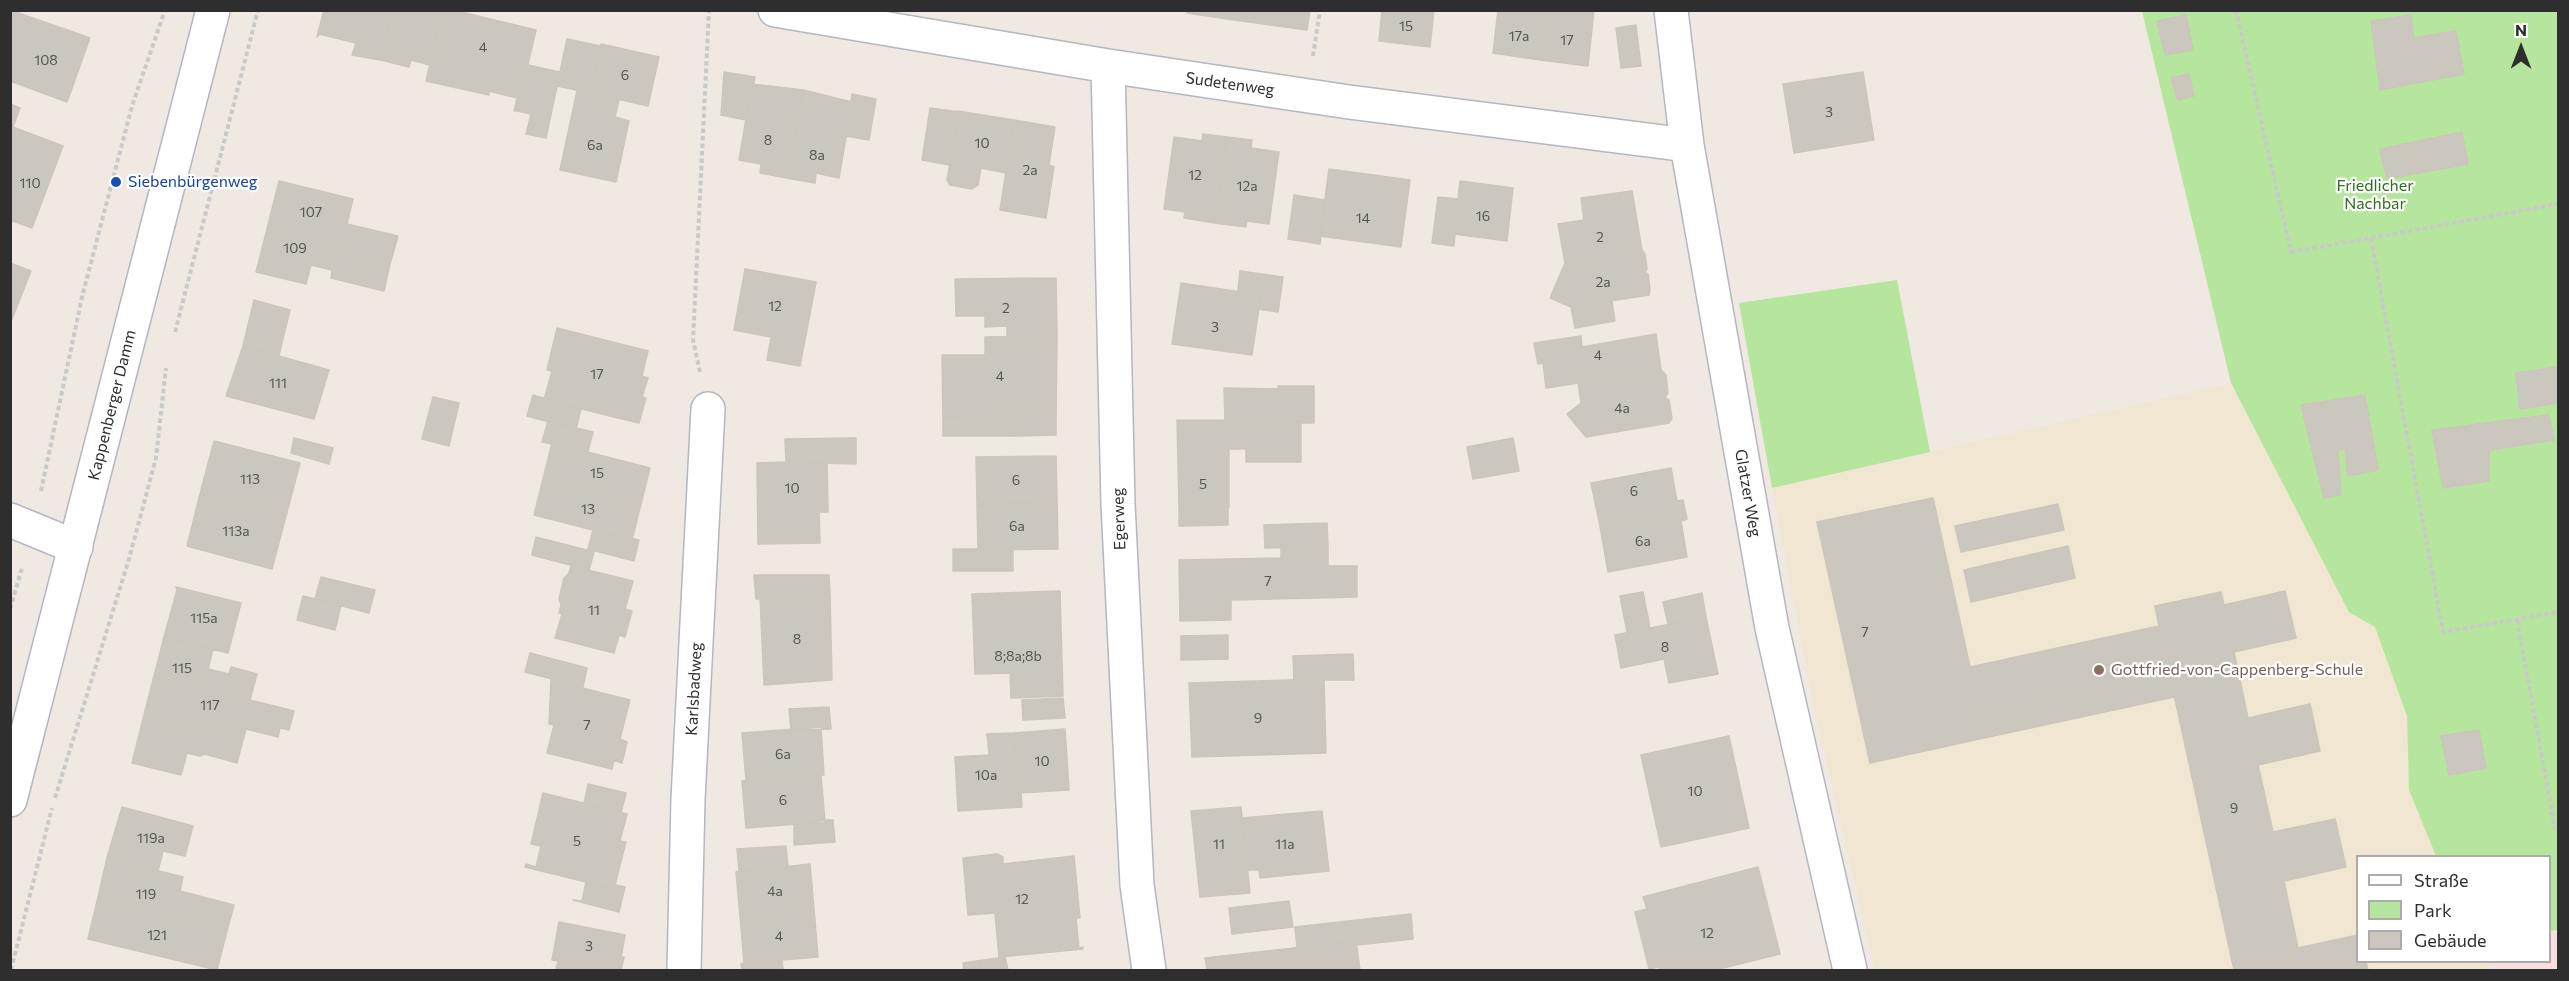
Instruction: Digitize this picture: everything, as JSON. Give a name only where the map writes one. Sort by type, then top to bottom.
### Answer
[{"type":"street","name":"Kappenberger Damm","points":[[10,800],[213,10]]},
{"type":"street","name":"Sudetenweg","points":[[775,10],[1108,66],[1349,102],[1687,145]]},
{"type":"street","name":"Glatzer Weg","points":[[1671,10],[1687,145],[1772,628],[1850,970]]},
{"type":"street","name":"Egerweg","points":[[1108,66],[1118,504],[1137,885],[1149,970]]},
{"type":"street","name":"Karlsbadweg","points":[[684,970],[688,799],[708,408]]},
{"type":"street","points":[[22,525],[76,547]]},
{"type":"path","points":[[10,609],[22,525],[132,106],[165,10]]},
{"type":"path","points":[[174,336],[258,10]]},
{"type":"path","points":[[708,408],[693,340],[709,10]]},
{"type":"path","points":[[2236,10],[2291,252],[2559,204]]},
{"type":"path","points":[[2371,238],[2443,632],[2559,612]]},
{"type":"path","points":[[11,970],[54,801],[129,559],[153,469],[168,358]]},
{"type":"path","points":[[2517,620],[2555,829]]},
{"type":"shaded area","name":"Gottfried-von-Cappenberg-Schule","points":[[2231,383],[2349,612],[2375,626],[2407,716],[2409,790],[2436,855],[2356,855],[2356,963],[2498,963],[2487,970],[1875,970],[1815,713],[1772,488]]},
{"type":"shaded area","points":[[2558,930],[2558,970],[2487,970],[2498,963],[2551,963],[2551,931]]},
{"type":"green space","name":"Friedlicher Nachbar","points":[[2142,11],[2558,11],[2558,930],[2551,931],[2551,855],[2436,855],[2409,790],[2407,716],[2375,627],[2349,612],[2231,383]]},
{"type":"green space","points":[[1897,280],[1930,452],[1772,488],[1739,303]]},
{"type":"building","points":[[10,10],[90,38],[67,102],[10,81]]},
{"type":"building","points":[[324,10],[393,10],[380,60],[352,55],[356,43],[319,34],[317,37]]},
{"type":"building","points":[[393,10],[442,12],[430,65],[411,60],[409,67],[381,60]]},
{"type":"building","points":[[442,10],[453,10],[536,30],[517,111],[514,111],[517,98],[489,91],[489,95],[426,81]]},
{"type":"building","points":[[1188,10],[1236,10],[1234,20],[1187,13]]},
{"type":"building","points":[[1236,10],[1310,10],[1307,30],[1234,20]]},
{"type":"building","points":[[1382,10],[1434,10],[1430,47],[1379,41]]},
{"type":"building","points":[[1498,10],[1540,10],[1539,19],[1544,20],[1540,60],[1493,53]]},
{"type":"building","points":[[1540,10],[1594,10],[1588,66],[1540,60],[1544,20],[1539,19]]},
{"type":"building","points":[[2186,15],[2193,50],[2165,55],[2157,21]]},
{"type":"building","points":[[2411,15],[2414,38],[2456,31],[2464,74],[2380,90],[2371,21]]},
{"type":"building","points":[[1636,25],[1641,66],[1621,68],[1616,28]]},
{"type":"building","points":[[567,39],[601,46],[591,93],[557,86]]},
{"type":"building","points":[[601,44],[659,57],[648,106],[591,93]]},
{"type":"building","points":[[528,65],[560,72],[546,138],[526,134],[531,114],[517,111]]},
{"type":"building","points":[[724,72],[755,77],[746,120],[721,115]]},
{"type":"building","points":[[1863,72],[1874,140],[1794,153],[1783,84]]},
{"type":"building","points":[[2189,74],[2194,96],[2178,100],[2171,78]]},
{"type":"building","points":[[752,84],[803,90],[787,178],[760,173],[761,164],[739,160]]},
{"type":"building","points":[[803,90],[852,102],[839,178],[816,173],[815,183],[787,178]]},
{"type":"building","points":[[577,91],[619,100],[615,117],[629,121],[616,182],[560,170]]},
{"type":"building","points":[[852,94],[876,99],[869,140],[846,136]]},
{"type":"building","points":[[10,104],[20,108],[13,127],[10,126]]},
{"type":"building","points":[[930,108],[959,112],[949,165],[922,160]]},
{"type":"building","points":[[957,111],[1014,120],[1006,173],[981,168],[978,185],[972,189],[950,185],[947,180],[959,112]]},
{"type":"building","points":[[1014,120],[1055,127],[1049,165],[1054,167],[1046,218],[1000,210]]},
{"type":"building","points":[[10,126],[63,146],[32,228],[10,220]]},
{"type":"building","points":[[2462,132],[2468,164],[2387,179],[2380,149]]},
{"type":"building","points":[[1203,134],[1227,137],[1215,223],[1184,218],[1185,212],[1164,209],[1174,137],[1202,141]]},
{"type":"building","points":[[1227,137],[1252,140],[1251,148],[1279,152],[1269,224],[1247,221],[1246,227],[1215,223]]},
{"type":"building","points":[[1329,169],[1410,180],[1401,247],[1320,236]]},
{"type":"building","points":[[279,181],[353,199],[347,224],[398,236],[390,264],[266,233]]},
{"type":"building","points":[[1460,181],[1513,188],[1507,241],[1454,234]]},
{"type":"building","points":[[1632,191],[1642,250],[1565,263],[1558,224],[1584,220],[1581,198]]},
{"type":"building","points":[[1294,195],[1325,200],[1320,244],[1288,239]]},
{"type":"building","points":[[1438,197],[1458,199],[1454,246],[1432,243]]},
{"type":"building","points":[[266,233],[390,264],[384,291],[331,278],[332,270],[311,265],[306,284],[256,272]]},
{"type":"building","points":[[1642,250],[1645,254],[1649,295],[1571,307],[1550,298],[1565,263]]},
{"type":"building","points":[[10,263],[31,271],[10,324]]},
{"type":"building","points":[[745,269],[816,282],[800,366],[767,360],[771,337],[734,330]]},
{"type":"building","points":[[1240,271],[1283,277],[1278,312],[1258,309],[1261,295],[1238,291]]},
{"type":"building","points":[[1056,278],[1057,336],[1007,337],[1007,326],[985,327],[985,316],[956,316],[955,279]]},
{"type":"building","points":[[1181,283],[1261,295],[1252,355],[1172,344]]},
{"type":"building","points":[[254,300],[290,310],[279,355],[243,346]]},
{"type":"building","points":[[1612,301],[1615,321],[1575,328],[1571,307]]},
{"type":"building","points":[[557,328],[648,351],[642,376],[648,378],[642,397],[646,398],[639,423],[544,400],[552,371],[547,370]]},
{"type":"building","points":[[1656,334],[1661,370],[1546,388],[1543,363],[1538,364],[1534,343],[1581,336],[1582,347]]},
{"type":"building","points":[[1057,336],[1056,415],[943,417],[942,355],[985,355],[985,337]]},
{"type":"building","points":[[243,346],[329,370],[314,419],[226,396]]},
{"type":"building","points":[[2558,367],[2558,403],[2520,409],[2516,373]]},
{"type":"building","points":[[1661,370],[1666,375],[1668,393],[1665,397],[1669,400],[1672,418],[1669,423],[1586,437],[1567,414],[1581,403],[1578,383]]},
{"type":"building","points":[[1278,386],[1314,386],[1314,423],[1225,421],[1224,388],[1278,389]]},
{"type":"building","points":[[533,395],[581,409],[576,429],[527,416]]},
{"type":"building","points":[[2365,395],[2378,470],[2348,476],[2345,449],[2338,450],[2341,495],[2324,498],[2301,405]]},
{"type":"building","points":[[433,397],[459,403],[449,446],[422,439]]},
{"type":"building","points":[[1056,415],[1056,435],[1014,436],[1014,416]]},
{"type":"building","points":[[2549,415],[2554,440],[2489,450],[2489,481],[2443,488],[2432,430]]},
{"type":"building","points":[[1014,416],[1014,436],[943,436],[943,417]]},
{"type":"building","points":[[1177,420],[1301,421],[1301,462],[1246,462],[1246,449],[1229,449],[1229,507],[1179,507]]},
{"type":"building","points":[[548,421],[593,432],[588,452],[542,442]]},
{"type":"building","points":[[294,438],[333,448],[329,464],[291,453]]},
{"type":"building","points":[[856,438],[856,464],[786,462],[785,439]]},
{"type":"building","points":[[1513,438],[1519,471],[1473,479],[1467,447]]},
{"type":"building","points":[[214,441],[300,463],[286,516],[200,494]]},
{"type":"building","points":[[552,443],[650,468],[641,504],[543,479]]},
{"type":"building","points":[[1056,456],[1057,502],[977,504],[976,457]]},
{"type":"building","points":[[827,462],[828,512],[819,512],[820,543],[758,544],[757,463]]},
{"type":"building","points":[[1671,468],[1677,501],[1683,500],[1685,510],[1600,526],[1591,483]]},
{"type":"building","points":[[543,479],[641,504],[632,540],[534,515]]},
{"type":"building","points":[[200,494],[286,516],[272,569],[187,546]]},
{"type":"building","points":[[1933,498],[1970,667],[2159,626],[2155,606],[2221,592],[2224,605],[2285,591],[2296,638],[2234,652],[2248,718],[2310,704],[2320,751],[2258,765],[2273,832],[2335,819],[2346,867],[2284,881],[2298,948],[2356,935],[2356,963],[2366,963],[2368,970],[2234,970],[2170,676],[1979,717],[1984,738],[1870,763],[1817,522]]},
{"type":"building","points":[[1057,502],[1058,549],[978,550],[977,504]]},
{"type":"building","points":[[2058,504],[2064,530],[1961,552],[1955,526]]},
{"type":"building","points":[[1179,507],[1228,507],[1228,525],[1179,526]]},
{"type":"building","points":[[1685,510],[1687,519],[1681,521],[1687,557],[1608,572],[1600,526]]},
{"type":"building","points":[[1327,523],[1328,546],[1265,548],[1264,525]]},
{"type":"building","points":[[593,530],[639,540],[634,561],[588,549]]},
{"type":"building","points":[[536,537],[594,552],[589,570],[532,555]]},
{"type":"building","points":[[1328,546],[1328,566],[1357,566],[1357,597],[1231,600],[1231,620],[1180,621],[1179,560],[1281,558],[1281,548]]},
{"type":"building","points":[[2068,546],[2075,578],[1971,602],[1964,570]]},
{"type":"building","points":[[953,549],[1013,549],[1013,571],[953,571]]},
{"type":"building","points":[[571,566],[633,581],[625,609],[632,611],[625,637],[619,635],[614,653],[555,638],[562,614],[559,613],[561,605],[559,599],[564,578]]},
{"type":"building","points":[[754,575],[829,575],[830,594],[760,596],[761,599],[756,599]]},
{"type":"building","points":[[321,577],[375,590],[369,613],[315,599]]},
{"type":"building","points":[[176,587],[241,603],[228,653],[164,637]]},
{"type":"building","points":[[1060,591],[1063,696],[1011,698],[1010,673],[975,674],[972,594]]},
{"type":"building","points":[[1643,592],[1650,628],[1627,632],[1620,596]]},
{"type":"building","points":[[1702,593],[1706,617],[1668,624],[1663,602]]},
{"type":"building","points":[[830,594],[832,680],[764,685],[760,596]]},
{"type":"building","points":[[303,596],[341,605],[335,630],[297,620]]},
{"type":"building","points":[[1706,617],[1718,674],[1669,683],[1664,659],[1621,668],[1615,635]]},
{"type":"building","points":[[1228,635],[1228,659],[1181,660],[1181,636]]},
{"type":"building","points":[[164,637],[213,649],[208,669],[229,674],[231,667],[257,674],[250,700],[154,676]]},
{"type":"building","points":[[530,653],[587,668],[583,687],[525,672]]},
{"type":"building","points":[[1353,654],[1354,680],[1294,680],[1293,656]]},
{"type":"building","points":[[154,676],[294,711],[289,730],[280,728],[278,737],[246,729],[243,740],[144,715]]},
{"type":"building","points":[[2170,676],[2174,697],[1984,738],[1979,717]]},
{"type":"building","points":[[1324,679],[1326,753],[1192,757],[1189,683]]},
{"type":"building","points":[[551,680],[630,700],[620,739],[627,742],[622,763],[614,760],[612,769],[547,753],[554,725],[549,724]]},
{"type":"building","points":[[1063,698],[1065,718],[1023,720],[1022,700]]},
{"type":"building","points":[[829,707],[831,729],[791,730],[789,709]]},
{"type":"building","points":[[144,715],[243,740],[237,763],[205,754],[200,756],[187,753],[181,775],[132,763]]},
{"type":"building","points":[[821,727],[824,775],[746,780],[742,733]]},
{"type":"building","points":[[1065,729],[1069,790],[1018,793],[1014,733]]},
{"type":"building","points":[[2479,730],[2486,768],[2449,775],[2441,736]]},
{"type":"building","points":[[1014,733],[1018,793],[1021,793],[1022,807],[958,811],[955,757],[989,755],[987,734]]},
{"type":"building","points":[[1729,736],[1749,828],[1661,847],[1641,755]]},
{"type":"building","points":[[821,775],[825,822],[746,828],[742,781]]},
{"type":"building","points":[[588,784],[626,793],[621,813],[584,804]]},
{"type":"building","points":[[543,793],[627,814],[620,841],[626,842],[614,889],[525,867],[526,864],[536,867],[541,846],[531,844]]},
{"type":"building","points":[[122,807],[193,826],[185,856],[163,851],[158,871],[107,858]]},
{"type":"building","points":[[1241,807],[1250,893],[1200,897],[1191,811]]},
{"type":"building","points":[[1322,811],[1329,871],[1260,878],[1259,870],[1247,870],[1242,818]]},
{"type":"building","points":[[833,820],[835,842],[794,845],[794,824]]},
{"type":"building","points":[[786,846],[788,867],[739,871],[737,849]]},
{"type":"building","points":[[997,854],[1003,857],[1003,864],[1074,856],[1080,918],[1076,918],[1079,948],[1083,947],[1083,949],[999,957],[995,913],[968,915],[963,858]]},
{"type":"building","points":[[107,858],[183,877],[180,891],[234,905],[227,931],[98,897]]},
{"type":"building","points":[[810,864],[814,909],[740,916],[736,872]]},
{"type":"building","points":[[1758,867],[1780,954],[1715,970],[1660,970],[1659,967],[1649,969],[1635,912],[1647,909],[1643,897]]},
{"type":"building","points":[[586,882],[614,889],[616,885],[625,887],[619,912],[573,900],[582,901]]},
{"type":"building","points":[[98,897],[227,931],[217,970],[88,939]]},
{"type":"building","points":[[1289,901],[1293,927],[1232,934],[1229,908]]},
{"type":"building","points":[[814,909],[818,957],[744,963],[740,916]]},
{"type":"building","points":[[1411,914],[1413,939],[1357,945],[1356,941],[1297,948],[1295,927]]},
{"type":"building","points":[[559,922],[625,935],[621,970],[556,970],[558,961],[552,960]]},
{"type":"building","points":[[1356,941],[1360,970],[1207,970],[1205,958]]},
{"type":"building","points":[[1005,957],[1008,970],[964,970],[963,963]]},
{"type":"building","points":[[782,960],[783,970],[742,970],[741,964],[744,963]]},
{"type":"place","name":"Siebenbürgenweg","points":[[116,182]]},
{"type":"place","name":"Gottfried-von-Cappenberg-Schule","points":[[2099,670]]}]
